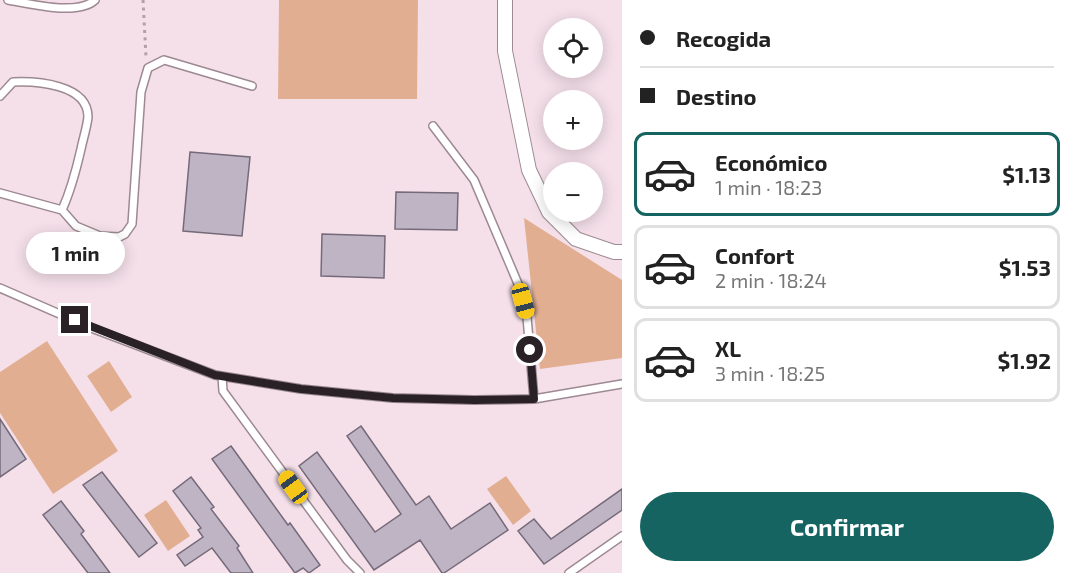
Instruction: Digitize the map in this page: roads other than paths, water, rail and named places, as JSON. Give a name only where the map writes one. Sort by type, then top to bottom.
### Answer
[{"type":"street","points":[[505,0],[505,51],[529,170],[549,212],[576,239],[615,252],[622,252]]},
{"type":"lane","points":[[8,0],[77,9],[90,5],[95,0]]},
{"type":"lane","points":[[0,194],[62,210],[76,226],[100,236],[118,237],[125,234],[132,224],[141,92],[148,68],[164,60],[252,86]]},
{"type":"lane","points":[[0,96],[13,82],[37,81],[58,86],[79,96],[88,115],[73,186],[62,210]]},
{"type":"lane","points":[[433,126],[474,180],[519,286],[527,317],[534,399]]},
{"type":"lane","points":[[0,288],[94,329],[222,376],[301,389],[393,398],[474,400],[534,399],[622,384]]},
{"type":"lane","points":[[222,376],[223,390],[347,560],[360,573]]},
{"type":"lane","points":[[569,573],[622,536]]}]
